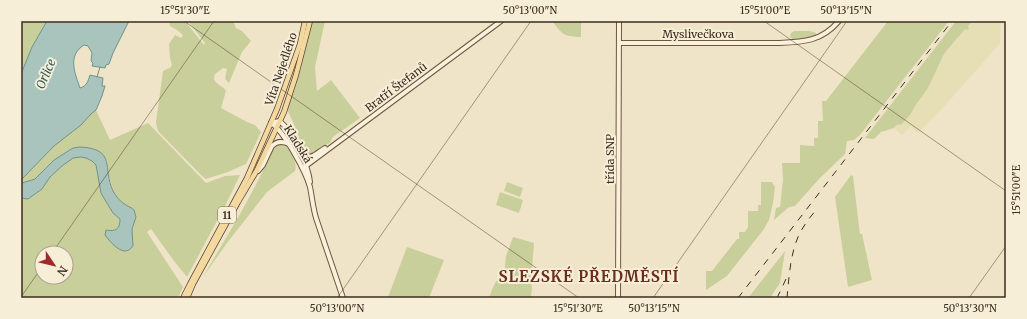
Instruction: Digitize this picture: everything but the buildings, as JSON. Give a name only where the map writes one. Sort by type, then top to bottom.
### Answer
[{"type":"main road","name":"Víta Nejedlého","points":[[271,123],[300,44],[306,21]]},
{"type":"main road","name":"Víta Nejedlého","points":[[279,122],[284,112],[296,75],[310,21]]},
{"type":"main road","name":"11","points":[[187,298],[193,284],[238,202],[254,176],[279,122]]},
{"type":"main road","name":"11","points":[[183,298],[247,178],[271,123]]},
{"type":"street","name":"Bratří Štefanů","points":[[304,167],[501,21]]},
{"type":"street","name":"třída SNP","points":[[618,298],[619,21]]},
{"type":"street","name":"Myslivečkova","points":[[619,43],[800,42],[814,39],[830,30],[839,21]]},
{"type":"street","name":"Kladská","points":[[271,123],[279,122],[286,127],[293,138],[301,154],[310,186]]},
{"type":"street","name":"Kladská","points":[[271,123],[277,127],[309,174],[314,214],[343,298]]},
{"type":"street","points":[[254,176],[263,165],[273,145],[280,142],[289,144]]},
{"type":"street","points":[[301,154],[305,157],[310,157],[333,145]]},
{"type":"street","points":[[309,174],[310,166],[313,160]]},
{"type":"shaded area","points":[[972,21],[1001,21],[1000,43],[938,113],[920,131],[917,133],[910,127],[902,135],[894,128],[910,115],[928,88],[947,50],[965,29],[968,30],[968,26]]},
{"type":"green space","points":[[21,21],[47,21],[32,47],[21,74]]},
{"type":"green space","points":[[169,21],[185,21],[204,45],[205,43],[188,21],[233,21],[236,28],[242,31],[251,41],[242,52],[229,83],[225,79],[227,69],[223,68],[215,74],[214,79],[216,83],[226,91],[221,108],[255,125],[261,132],[246,164],[206,179],[158,131],[156,122],[163,71],[170,68],[172,65],[169,44],[175,35],[181,38],[183,35],[170,26]]},
{"type":"green space","points":[[312,21],[325,21],[315,67],[317,91],[331,80],[360,118],[333,137],[330,143],[319,148],[310,156],[304,155],[297,131],[287,109],[301,68]]},
{"type":"green space","points":[[552,21],[581,21],[581,37],[564,34]]},
{"type":"green space","points":[[888,21],[949,21],[860,135],[854,140],[847,141],[845,154],[819,179],[795,206],[789,207],[774,220],[776,208],[780,207],[783,180],[782,163],[800,163],[800,145],[814,146],[814,138],[818,138],[818,121],[823,121],[822,101],[826,101]]},
{"type":"green space","points":[[956,21],[972,21],[968,26],[969,29],[965,29],[943,56],[928,88],[910,115],[902,124],[896,125],[894,128],[881,132],[874,139],[865,138]]},
{"type":"green space","points":[[794,31],[810,31],[816,33],[816,36],[794,40],[790,36]]},
{"type":"green space","points":[[96,110],[110,140],[148,123],[206,183],[225,176],[240,175],[187,277],[151,229],[147,232],[183,287],[178,298],[21,298],[21,198],[28,199],[42,189],[50,177],[73,158],[86,158],[96,165],[101,193],[113,213],[120,219],[117,229],[112,231],[106,230],[132,240],[132,229],[136,217],[134,210],[123,204],[116,196],[110,181],[106,159],[73,148],[54,160],[35,179],[22,183],[21,185],[21,180],[54,146],[81,125]]},
{"type":"green space","points":[[283,143],[293,156],[296,168],[295,171],[267,192],[227,243],[203,277],[244,207],[272,151],[276,146]]},
{"type":"green space","points":[[851,175],[853,176],[860,234],[862,234],[872,280],[848,287],[835,197]]},
{"type":"green space","points":[[507,182],[523,188],[520,197],[504,191]]},
{"type":"green space","points":[[761,182],[772,182],[775,187],[769,220],[764,229],[727,276],[706,290],[706,271],[712,271],[737,239],[739,239],[739,232],[745,232],[748,227],[748,211],[758,211],[758,205],[761,205]]},
{"type":"green space","points":[[500,192],[523,200],[519,213],[496,205]]},
{"type":"green space","points":[[513,237],[534,243],[531,298],[489,298],[496,281],[504,275],[506,256]]},
{"type":"green space","points":[[407,247],[444,260],[429,298],[388,297]]},
{"type":"green space","points":[[785,251],[780,283],[770,298],[748,298]]},
{"type":"water","name":"Orlice","points":[[47,21],[129,21],[109,64],[106,65],[105,68],[92,66],[92,53],[88,46],[84,45],[79,49],[74,59],[74,65],[80,88],[86,85],[90,75],[103,78],[102,86],[105,86],[96,110],[81,125],[54,146],[21,180],[21,74],[32,47]]},
{"type":"water","points":[[80,147],[99,151],[104,156],[113,191],[122,202],[134,210],[136,217],[132,229],[133,246],[129,250],[126,251],[118,248],[105,235],[106,230],[112,231],[117,229],[120,219],[113,213],[101,193],[96,165],[86,158],[73,158],[50,177],[42,189],[28,199],[21,198],[22,183],[35,179],[54,160],[73,148]]},
{"type":"waterway","points":[[97,77],[100,67]]},
{"type":"railway","points":[[738,298],[952,21]]},
{"type":"railway","points":[[787,298],[790,267],[795,244],[804,225],[817,209]]},
{"type":"railway","points":[[777,298],[786,279]]},
{"type":"district","name":"SLEZSKÉ PŘEDMĚSTÍ","points":[[589,277]]}]
